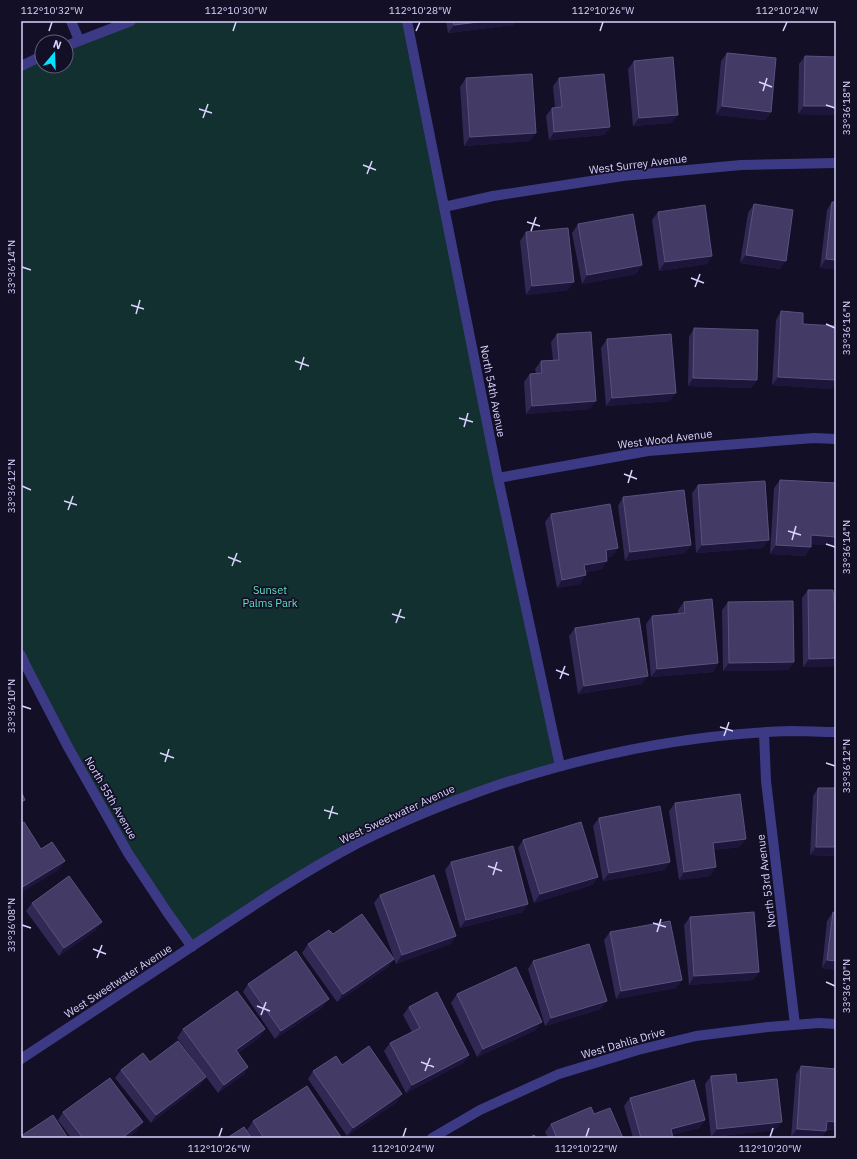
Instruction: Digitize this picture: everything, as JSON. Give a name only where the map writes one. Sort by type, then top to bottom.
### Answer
[{"type":"street","points":[[71,21],[79,40]]},
{"type":"street","points":[[74,42],[131,21]]},
{"type":"street","name":"North 54th Avenue","points":[[407,21],[498,478],[560,766]]},
{"type":"street","points":[[21,66],[34,60]]},
{"type":"street","name":"West Surrey Avenue","points":[[444,207],[493,196],[623,176],[741,165],[836,163]]},
{"type":"street","name":"West Wood Avenue","points":[[498,478],[648,451],[814,438],[836,439]]},
{"type":"street","name":"North 55th Avenue","points":[[21,655],[26,668],[68,747],[128,853],[192,947]]},
{"type":"street","name":"West Sweetwater Avenue","points":[[21,1060],[279,889],[309,871],[359,843],[417,816],[464,797],[560,766],[669,742],[791,731],[836,732]]},
{"type":"street","name":"North 53rd Avenue","points":[[764,733],[766,781],[795,1025]]},
{"type":"street","name":"West Dahlia Drive","points":[[432,1138],[480,1110],[560,1074],[624,1054],[696,1036],[768,1027],[818,1023],[836,1024]]},
{"type":"green space","name":"Sunset Palms Park","points":[[131,21],[407,21],[560,766],[529,775],[359,843],[192,947],[167,912],[21,655],[21,66],[34,60],[34,74],[74,74],[74,43]]},
{"type":"building","points":[[453,21],[486,21],[454,25]]},
{"type":"building","points":[[727,53],[776,58],[771,112],[722,106]]},
{"type":"building","points":[[805,56],[836,57],[836,106],[804,106]]},
{"type":"building","points":[[673,57],[678,115],[639,118],[634,61]]},
{"type":"building","points":[[532,74],[536,133],[470,137],[466,78]]},
{"type":"building","points":[[604,74],[610,127],[554,132],[552,108],[562,107],[559,78]]},
{"type":"building","points":[[832,202],[836,202],[836,260],[826,259]]},
{"type":"building","points":[[754,204],[793,210],[786,261],[746,255]]},
{"type":"building","points":[[705,205],[712,256],[665,262],[658,212]]},
{"type":"building","points":[[633,214],[642,265],[587,275],[578,224]]},
{"type":"building","points":[[568,228],[574,282],[532,286],[526,232]]},
{"type":"building","points":[[781,311],[803,313],[803,324],[836,326],[836,380],[778,377]]},
{"type":"building","points":[[694,328],[758,330],[757,380],[693,378]]},
{"type":"building","points":[[591,332],[596,401],[532,406],[530,374],[542,373],[541,361],[559,360],[557,334]]},
{"type":"building","points":[[671,334],[676,393],[612,398],[607,339]]},
{"type":"building","points":[[780,480],[836,483],[836,537],[811,535],[811,547],[776,545]]},
{"type":"building","points":[[765,481],[769,540],[702,545],[698,485]]},
{"type":"building","points":[[684,490],[691,545],[630,552],[623,497]]},
{"type":"building","points":[[610,504],[618,548],[606,550],[607,561],[584,565],[586,575],[562,580],[551,514]]},
{"type":"building","points":[[808,590],[833,590],[834,601],[836,601],[836,658],[809,659]]},
{"type":"building","points":[[712,599],[718,663],[657,669],[652,616],[685,613],[684,602]]},
{"type":"building","points":[[793,601],[794,662],[729,663],[728,602]]},
{"type":"building","points":[[639,618],[648,676],[584,686],[575,628]]},
{"type":"building","points":[[818,788],[836,788],[836,847],[816,847]]},
{"type":"building","points":[[21,791],[25,800],[21,802]]},
{"type":"building","points":[[740,794],[746,839],[713,843],[716,867],[684,872],[675,803]]},
{"type":"building","points":[[660,806],[670,862],[609,873],[599,818]]},
{"type":"building","points":[[24,822],[41,849],[52,842],[65,861],[21,888],[21,824]]},
{"type":"building","points":[[581,822],[598,877],[540,894],[523,840]]},
{"type":"building","points":[[513,846],[528,904],[466,920],[451,862]]},
{"type":"building","points":[[434,875],[456,936],[402,955],[380,895]]},
{"type":"building","points":[[69,876],[102,922],[64,948],[32,903]]},
{"type":"building","points":[[754,912],[759,972],[694,976],[690,917]]},
{"type":"building","points":[[833,912],[836,913],[836,961],[827,960]]},
{"type":"building","points":[[362,914],[394,959],[343,994],[308,944],[329,930],[333,934]]},
{"type":"building","points":[[670,921],[682,980],[621,991],[610,932]]},
{"type":"building","points":[[589,944],[607,1001],[551,1018],[533,961]]},
{"type":"building","points":[[296,951],[329,999],[281,1031],[248,984]]},
{"type":"building","points":[[516,967],[542,1022],[483,1049],[457,994]]},
{"type":"building","points":[[237,991],[265,1029],[236,1050],[248,1067],[224,1085],[183,1029]]},
{"type":"building","points":[[437,992],[469,1055],[412,1085],[390,1043],[420,1028],[409,1007]]},
{"type":"building","points":[[178,1041],[206,1077],[156,1115],[121,1070],[143,1053],[150,1062]]},
{"type":"building","points":[[369,1046],[402,1094],[353,1128],[313,1071],[336,1056],[342,1065]]},
{"type":"building","points":[[801,1066],[836,1069],[836,1122],[827,1121],[826,1131],[797,1129]]},
{"type":"building","points":[[736,1074],[737,1083],[777,1079],[782,1122],[717,1129],[711,1076]]},
{"type":"building","points":[[110,1078],[143,1122],[122,1138],[83,1138],[63,1112]]},
{"type":"building","points":[[694,1080],[705,1120],[671,1129],[673,1138],[641,1138],[630,1098]]},
{"type":"building","points":[[307,1086],[341,1137],[264,1138],[253,1121]]},
{"type":"building","points":[[591,1107],[594,1114],[610,1108],[623,1138],[557,1138],[551,1124]]},
{"type":"building","points":[[53,1115],[68,1138],[21,1138],[21,1136]]},
{"type":"building","points":[[244,1127],[252,1138],[227,1138]]},
{"type":"building","points":[[534,1135],[536,1138],[529,1138]]}]
